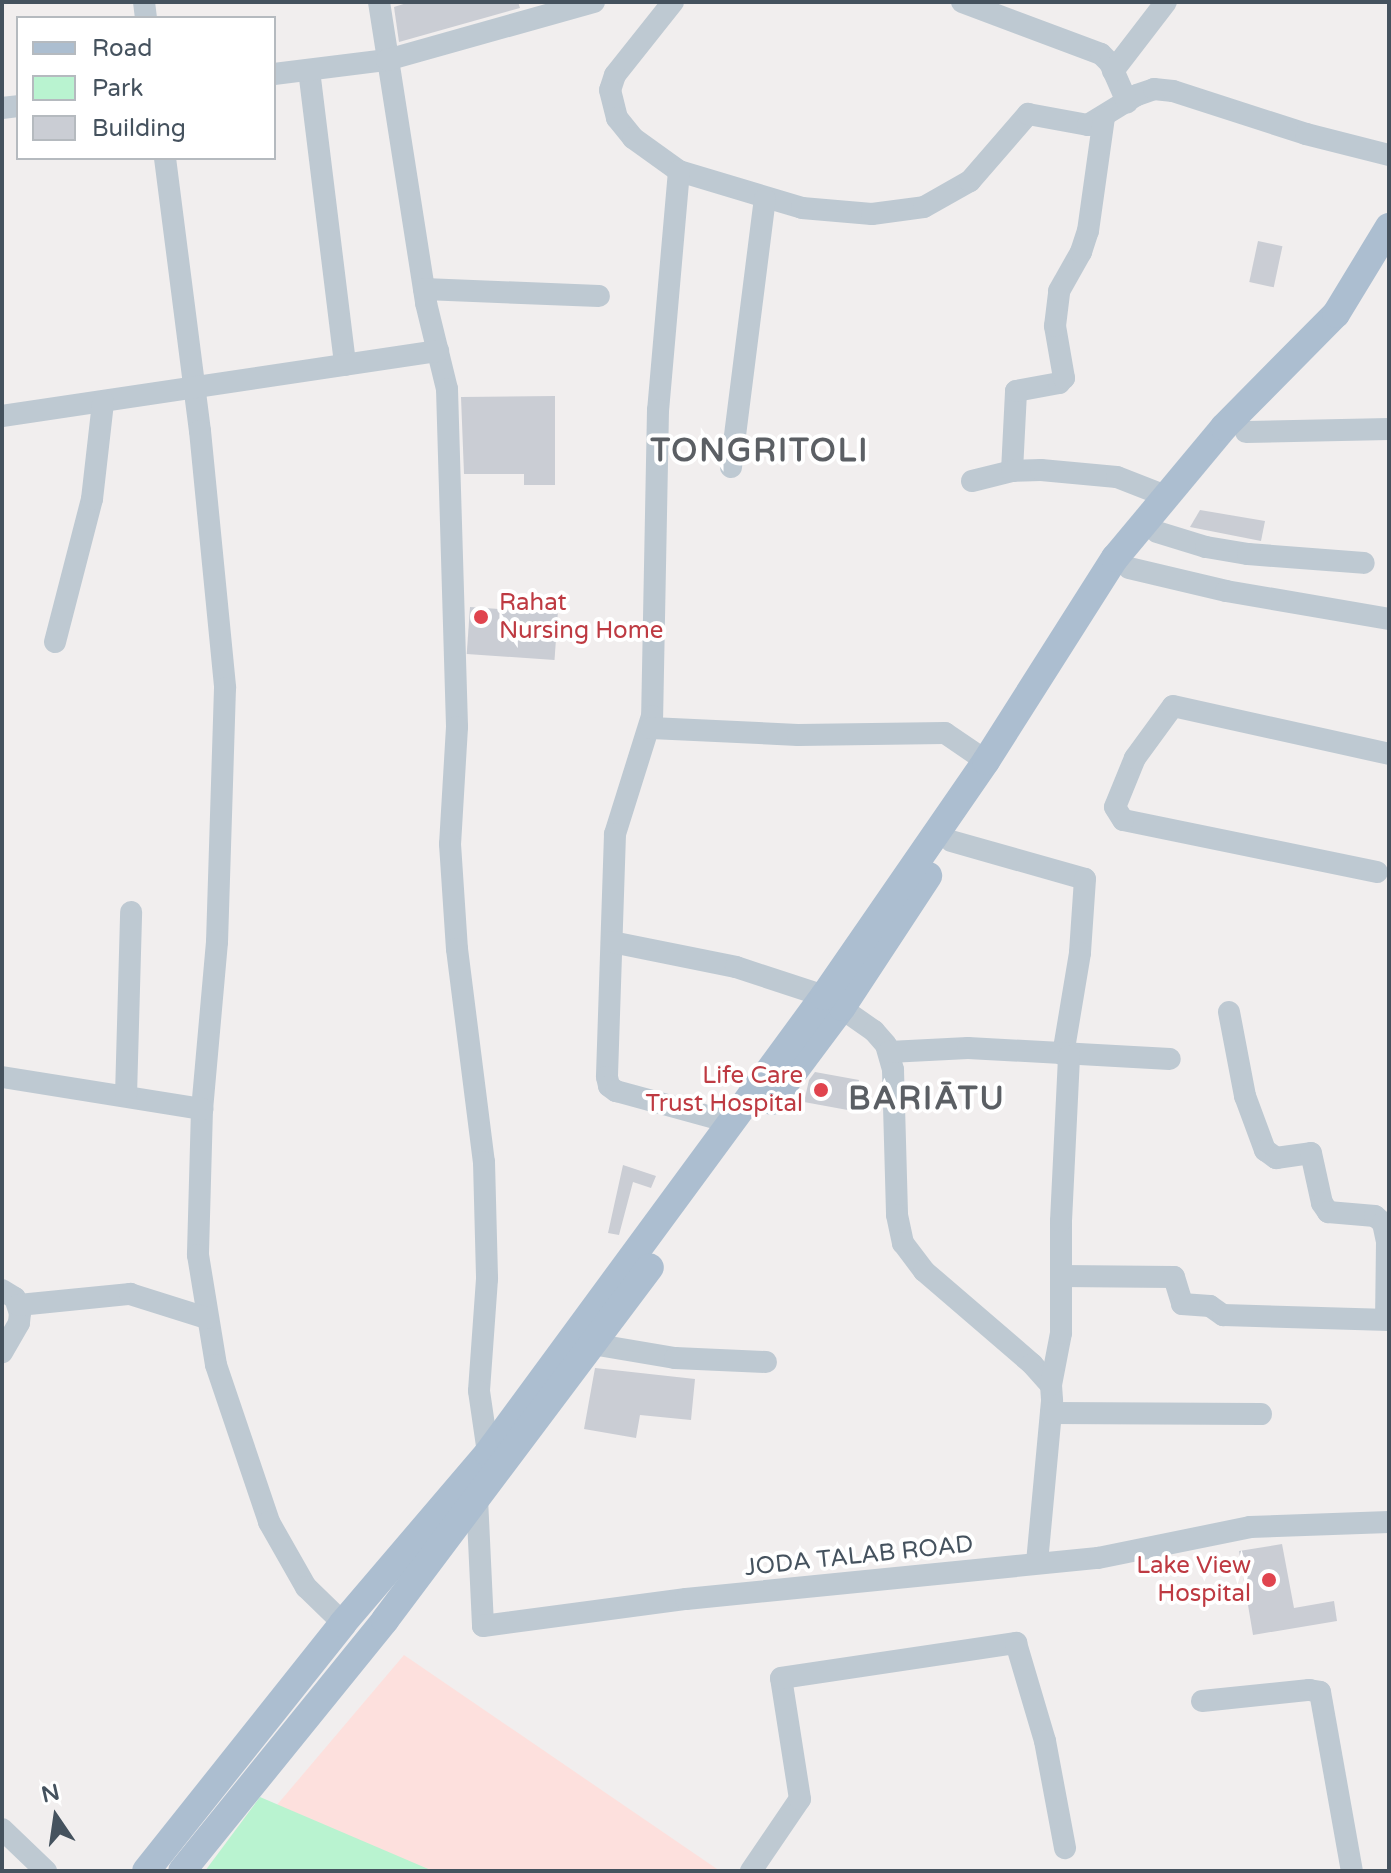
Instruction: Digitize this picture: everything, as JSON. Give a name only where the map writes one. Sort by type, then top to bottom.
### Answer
[{"type":"main road","points":[[182,1871],[385,1620],[472,1488],[488,1453],[568,1341],[733,1123],[833,1001],[1102,577],[1224,427],[1336,314],[1389,227]]},
{"type":"main road","points":[[146,1871],[343,1623],[472,1488],[592,1344],[833,1001],[951,841],[1129,568],[1184,496],[1338,337],[1389,254]]},
{"type":"street","points":[[380,2],[424,289],[447,389],[457,727],[450,844],[457,949],[484,1162],[487,1279],[479,1391],[488,1453]]},
{"type":"street","points":[[276,74],[387,60],[594,2]]},
{"type":"street","points":[[673,2],[615,75],[610,90],[617,118],[633,138],[679,171],[802,208],[872,214],[913,210],[937,201],[970,181],[1028,114],[1080,125],[1104,117],[1145,91],[1163,89],[1306,134],[1389,155]]},
{"type":"street","points":[[962,2],[1101,54],[1113,71],[1127,102]]},
{"type":"street","points":[[1113,71],[1166,2]]},
{"type":"street","points":[[309,70],[345,365]]},
{"type":"street","points":[[1012,471],[1016,391],[1059,383],[1064,378],[1055,332],[1059,291],[1064,276],[1081,252],[1088,231],[1104,117]]},
{"type":"street","points":[[165,160],[194,388],[226,726],[217,942],[202,1109],[198,1255],[206,1318],[229,1409],[269,1522],[306,1587],[343,1623]]},
{"type":"street","points":[[679,171],[658,410],[651,728],[625,795],[615,834],[609,1086],[616,1091],[733,1123]]},
{"type":"street","points":[[731,467],[765,199]]},
{"type":"street","points":[[424,289],[599,296]]},
{"type":"street","points":[[2,416],[438,351]]},
{"type":"street","points":[[55,642],[92,499],[103,402]]},
{"type":"street","points":[[1246,432],[1389,429]]},
{"type":"street","points":[[972,481],[1012,471],[1117,477],[1168,497]]},
{"type":"street","points":[[1157,532],[1206,547],[1248,554],[1364,563]]},
{"type":"street","points":[[1129,568],[1226,591],[1389,619]]},
{"type":"street","points":[[1377,872],[1123,820],[1115,807],[1135,758],[1168,708],[1173,706],[1389,754]]},
{"type":"street","points":[[651,728],[784,735],[945,733],[986,761]]},
{"type":"street","points":[[951,841],[1085,879],[1080,953],[1066,1056],[1061,1333],[1051,1385],[1037,1562]]},
{"type":"street","points":[[126,1096],[131,912]]},
{"type":"street","points":[[612,942],[736,967],[833,1001],[874,1031],[889,1052],[897,1215],[903,1243],[924,1271],[1032,1364],[1051,1385]]},
{"type":"street","points":[[1061,1276],[1170,1277],[1177,1282],[1182,1304],[1210,1306],[1223,1315],[1387,1320],[1387,1242],[1383,1223],[1375,1216],[1328,1212],[1322,1203],[1311,1153],[1276,1158],[1265,1150],[1245,1096],[1229,1012]]},
{"type":"street","points":[[889,1052],[968,1048],[1066,1056],[1170,1059]]},
{"type":"street","points":[[2,1077],[202,1109]]},
{"type":"street","points":[[2,1290],[15,1298],[19,1305],[19,1323],[2,1352]]},
{"type":"street","points":[[19,1305],[130,1294],[206,1318]]},
{"type":"street","points":[[592,1344],[675,1358],[766,1362]]},
{"type":"street","points":[[1051,1413],[1261,1414]]},
{"type":"street","name":"JODA TALAB ROAD","points":[[472,1488],[483,1626],[686,1599],[1112,1556],[1250,1527],[1389,1522]]},
{"type":"street","points":[[751,1871],[800,1799],[781,1678],[1016,1643],[1045,1741],[1065,1848]]},
{"type":"street","points":[[1202,1701],[1309,1690],[1320,1692],[1352,1871]]},
{"type":"street","points":[[2,1829],[46,1871]]},
{"type":"shaded area","points":[[404,1655],[720,1871],[221,1871]]},
{"type":"green space","points":[[260,1797],[433,1871],[205,1871]]},
{"type":"building","points":[[410,2],[518,2],[520,8],[399,42],[394,7]]},
{"type":"building","points":[[1258,241],[1282,246],[1274,287],[1249,282]]},
{"type":"building","points":[[555,396],[555,485],[524,485],[524,474],[464,474],[461,397]]},
{"type":"building","points":[[1200,510],[1265,521],[1261,541],[1190,527]]},
{"type":"building","points":[[470,607],[558,613],[555,660],[467,654]]},
{"type":"building","points":[[815,1072],[859,1080],[853,1111],[804,1102],[809,1080]]},
{"type":"building","points":[[623,1165],[656,1176],[651,1188],[633,1182],[619,1235],[608,1233]]},
{"type":"building","points":[[595,1368],[695,1379],[691,1420],[640,1415],[636,1438],[584,1429]]},
{"type":"building","points":[[1282,1544],[1294,1608],[1334,1601],[1337,1621],[1253,1635],[1239,1551]]},
{"type":"place","name":"Rahat Nursing Home","points":[[481,617]]},
{"type":"place","name":"Life Care Trust Hospital","points":[[821,1090]]},
{"type":"place","name":"Lake View Hospital","points":[[1269,1580]]},
{"type":"district","name":"TONGRITOLI","points":[[760,451]]},
{"type":"district","name":"BARIĀTU","points":[[927,1099]]}]
